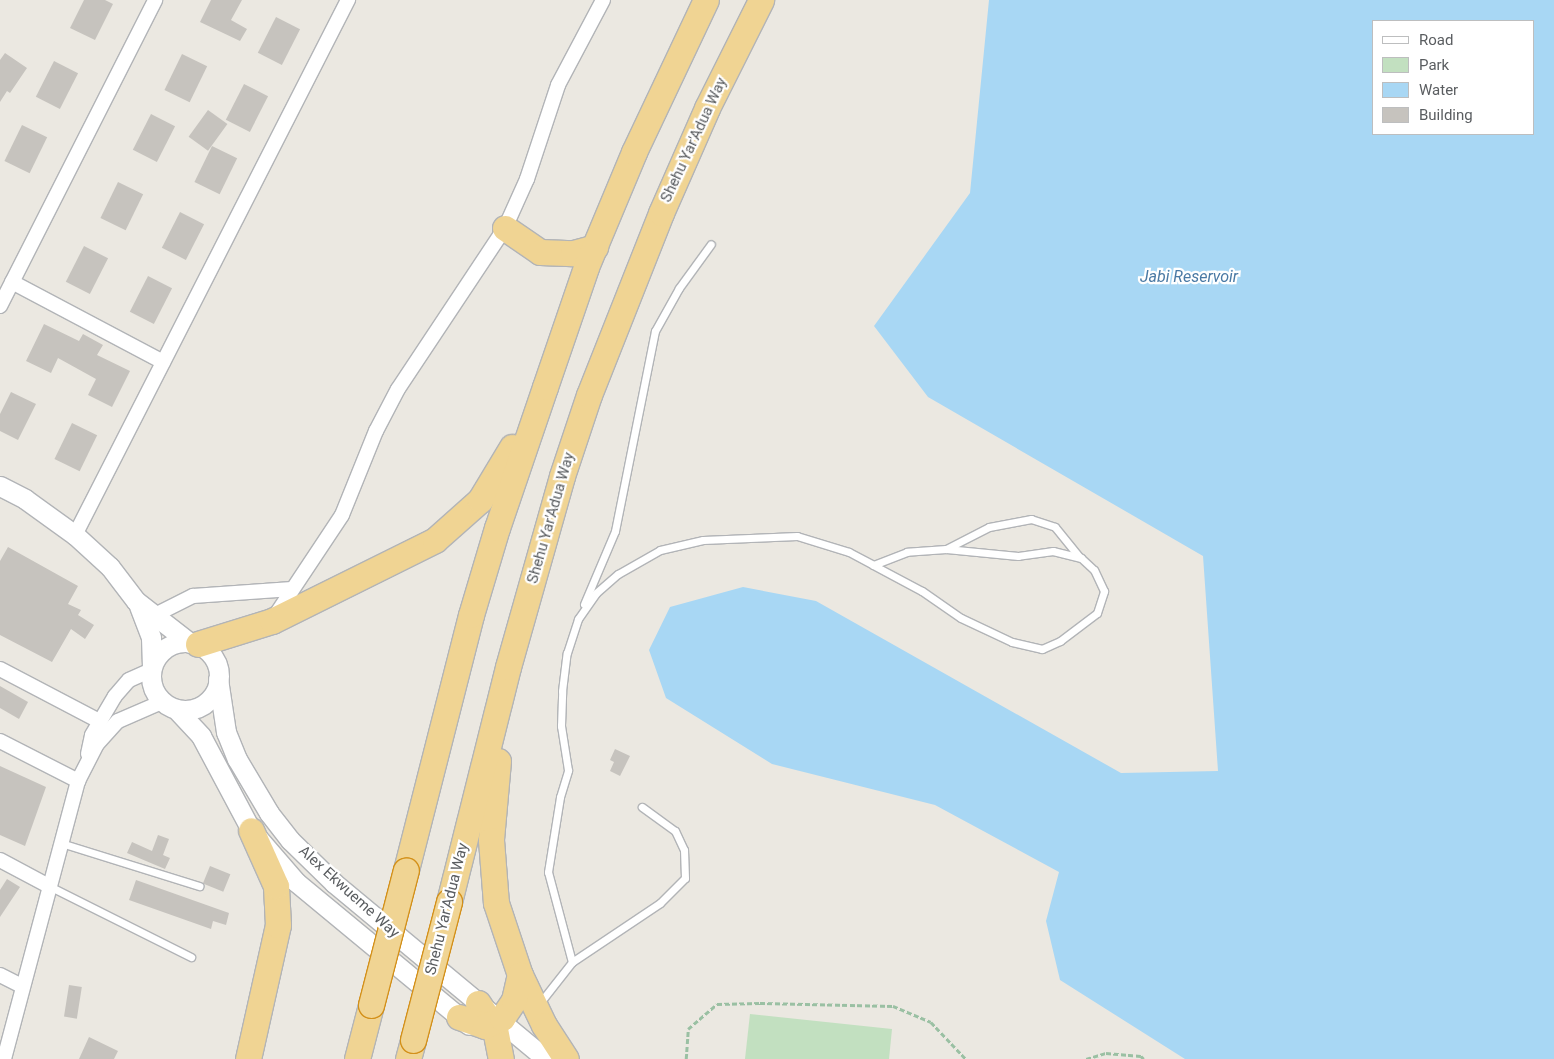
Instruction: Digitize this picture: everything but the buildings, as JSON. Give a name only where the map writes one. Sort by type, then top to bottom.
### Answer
[{"type":"highway","points":[[357,1059],[474,606],[496,528],[595,247],[634,152],[706,0]]},
{"type":"highway","name":"Shehu Yar'Adua Way","points":[[410,1050],[508,667],[562,476],[603,359],[661,213],[707,108],[761,0]]},
{"type":"highway","points":[[505,228],[540,252],[572,253],[595,247]]},
{"type":"highway","points":[[194,644],[272,621],[419,550],[466,515],[497,474],[555,357]]},
{"type":"highway","points":[[508,667],[493,804],[492,874],[496,903],[520,975],[534,1006],[566,1059]]},
{"type":"highway","points":[[248,1059],[278,925],[276,886],[251,830]]},
{"type":"highway","points":[[468,1010],[476,1025],[495,1022],[514,1000],[520,975]]},
{"type":"highway","points":[[495,1022],[505,1055]]},
{"type":"street","points":[[0,306],[155,0]]},
{"type":"street","points":[[75,535],[348,0]]},
{"type":"street","points":[[272,621],[342,515],[376,431],[398,388],[505,228],[527,179],[558,85],[603,0]]},
{"type":"street","points":[[12,282],[163,362]]},
{"type":"street","points":[[0,486],[25,499],[75,535],[110,568],[136,601],[152,616],[213,657],[218,679],[212,695],[199,707],[169,705],[118,720],[86,762]]},
{"type":"street","points":[[152,616],[193,596],[292,588]]},
{"type":"street","points":[[136,601],[151,638],[155,693],[169,705]]},
{"type":"street","points":[[4,1059],[78,781],[99,721],[129,680],[152,668],[164,649],[174,643],[194,644]]},
{"type":"street","points":[[0,669],[99,721]]},
{"type":"street","name":"Alex Ekwueme Way","points":[[218,679],[226,732],[237,759],[269,813],[290,840],[468,1010],[505,1055]]},
{"type":"street","name":"Alex Ekwueme Way","points":[[169,705],[201,736],[251,830],[296,882],[468,1010]]},
{"type":"street","points":[[0,741],[78,781]]},
{"type":"street","points":[[0,860],[49,886]]},
{"type":"street","points":[[0,975],[22,986]]},
{"type":"street","points":[[495,1022],[546,1059]]},
{"type":"lane","points":[[572,962],[548,872],[560,797],[568,770],[561,726],[562,692],[567,653],[578,618],[615,531],[655,331],[679,288],[711,244]]},
{"type":"lane","points":[[578,618],[596,593],[618,574],[660,550],[703,540],[797,536],[849,552],[922,591],[961,618],[1012,642],[1042,650],[1060,641],[1098,614],[1104,591],[1094,570],[1079,558],[1055,527],[1031,519],[989,527],[946,549]]},
{"type":"lane","points":[[873,565],[907,552],[946,549],[1018,556],[1053,551],[1079,558]]},
{"type":"lane","points":[[534,1006],[544,1000],[554,983],[572,962],[660,903],[685,878],[684,850],[675,831],[642,807]]},
{"type":"lane","points":[[61,842],[199,886]]},
{"type":"lane","points":[[49,886],[191,957]]},
{"type":"path","points":[[686,1059],[688,1029],[717,1004],[760,1003],[893,1006],[931,1022],[966,1059]]},
{"type":"path","points":[[1086,1059],[1106,1053],[1141,1056],[1144,1059]]},
{"type":"green space","points":[[750,1014],[892,1029],[889,1059],[745,1059]]},
{"type":"water","name":"Jabi Reservoir","points":[[989,0],[1554,0],[1554,1059],[1185,1059],[1060,980],[1046,921],[1059,872],[935,805],[772,764],[666,698],[649,650],[670,607],[743,587],[816,601],[1121,773],[1218,771],[1203,556],[928,397],[874,326],[970,193]]}]
